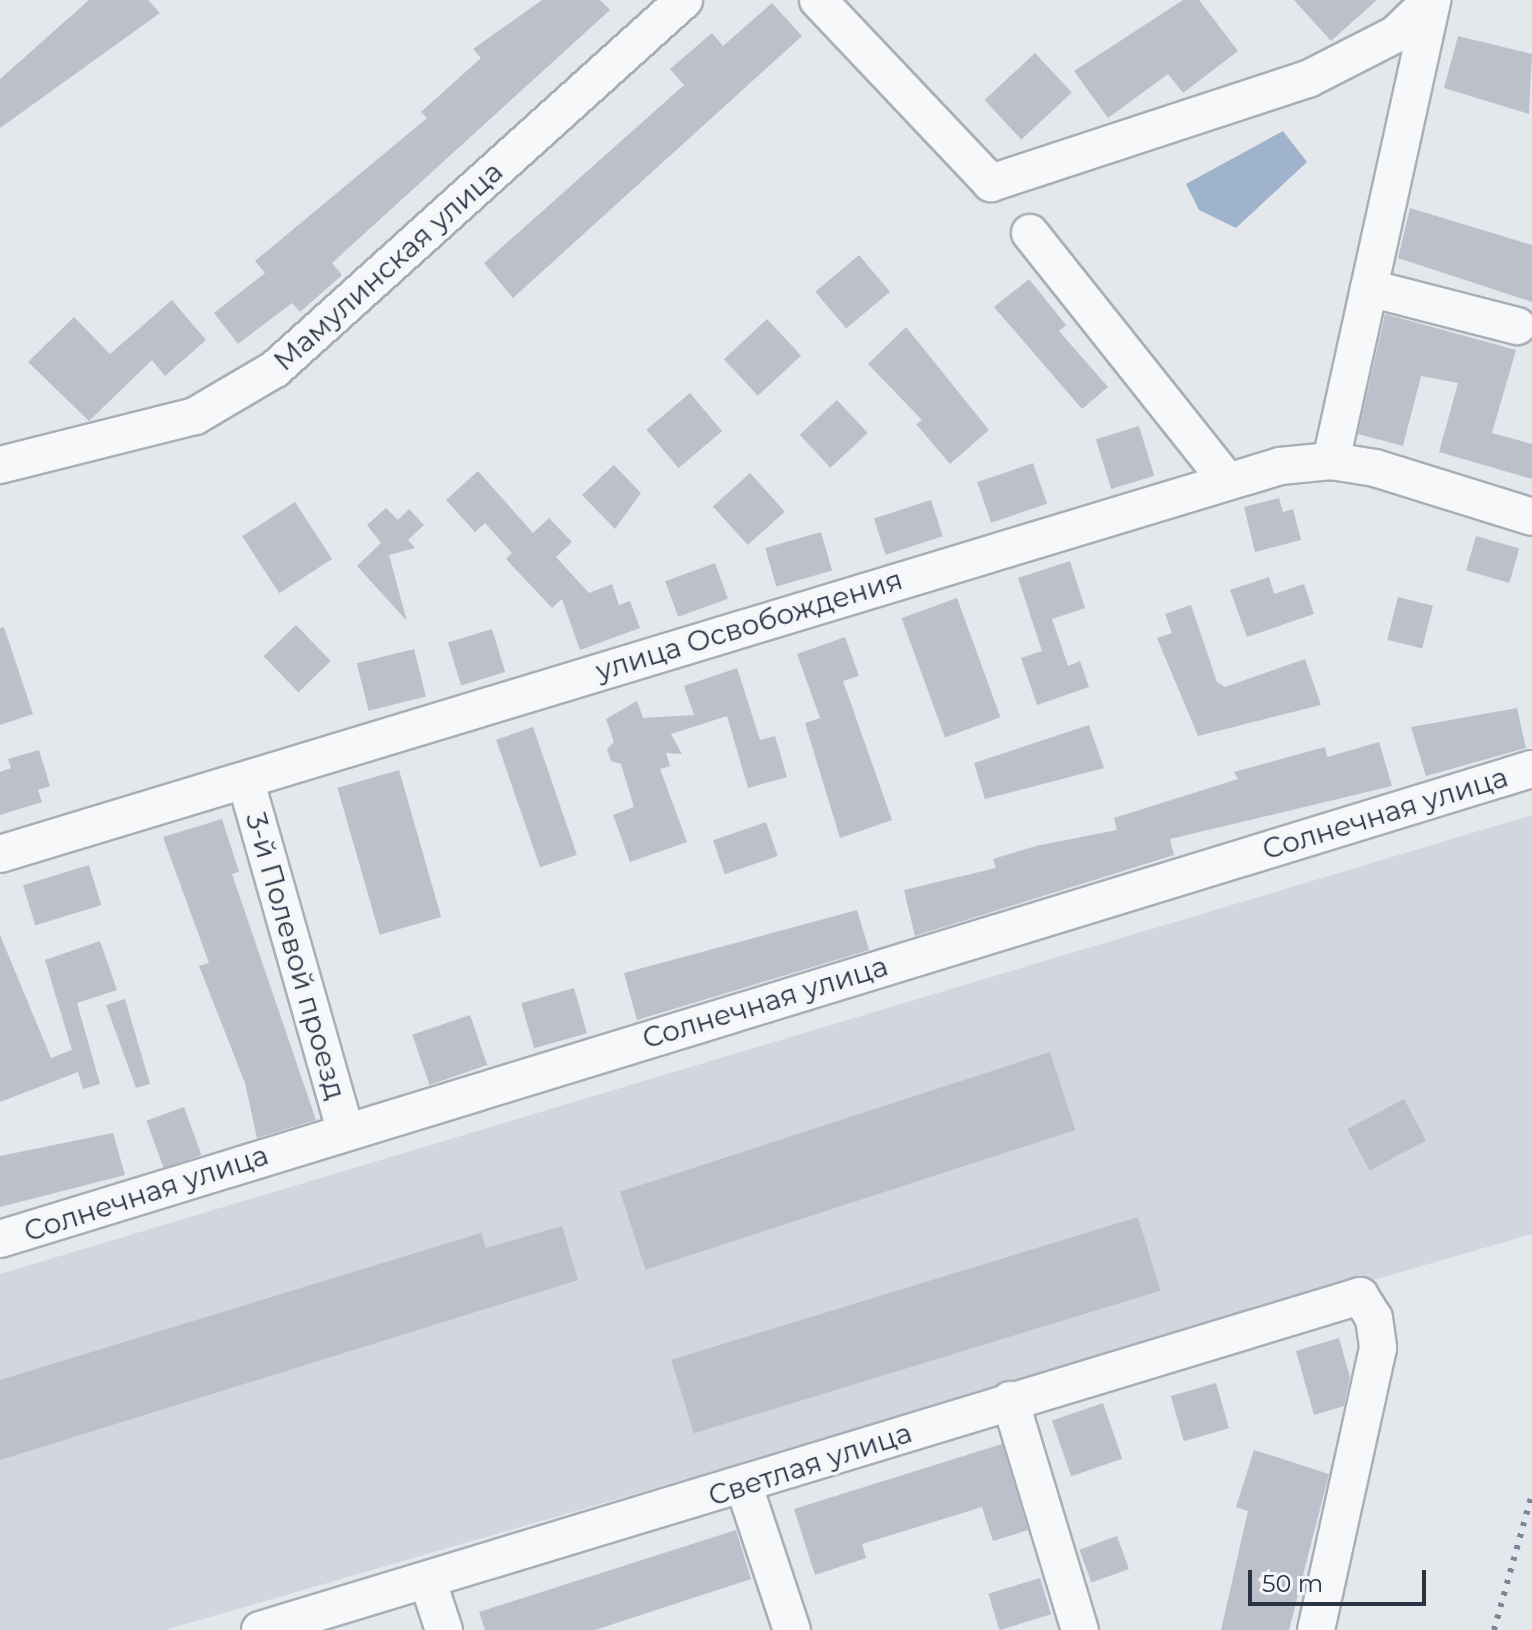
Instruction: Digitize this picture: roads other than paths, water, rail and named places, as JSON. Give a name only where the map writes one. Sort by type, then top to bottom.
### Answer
[{"type":"street","name":"Мамулинская улица","points":[[0,465],[195,416],[275,369],[684,0]]},
{"type":"street","points":[[818,0],[991,183],[1308,79],[1396,34],[1431,0]]},
{"type":"street","points":[[1431,0],[1331,461],[1532,517]]},
{"type":"street","points":[[1030,233],[1225,478]]},
{"type":"street","points":[[1369,288],[1517,326]]},
{"type":"street","name":"улица Освобождения","points":[[0,854],[246,782],[1225,478],[1331,461]]},
{"type":"street","name":"Солнечная улица","points":[[0,1239],[345,1130],[1532,769]]},
{"type":"street","name":"3-й Полевой проезд","points":[[246,782],[345,1130]]},
{"type":"street","name":"Светлая улица","points":[[260,1630],[428,1582],[744,1486],[1010,1400],[1360,1296],[1374,1318],[1378,1348],[1316,1630]]},
{"type":"street","points":[[1010,1400],[1080,1630]]},
{"type":"street","points":[[744,1486],[792,1630]]},
{"type":"street","points":[[428,1582],[444,1630]]},
{"type":"water","points":[[1283,131],[1307,162],[1236,228],[1199,210],[1186,184]]},
{"type":"railway","points":[[1494,1630],[1532,1494]]}]
